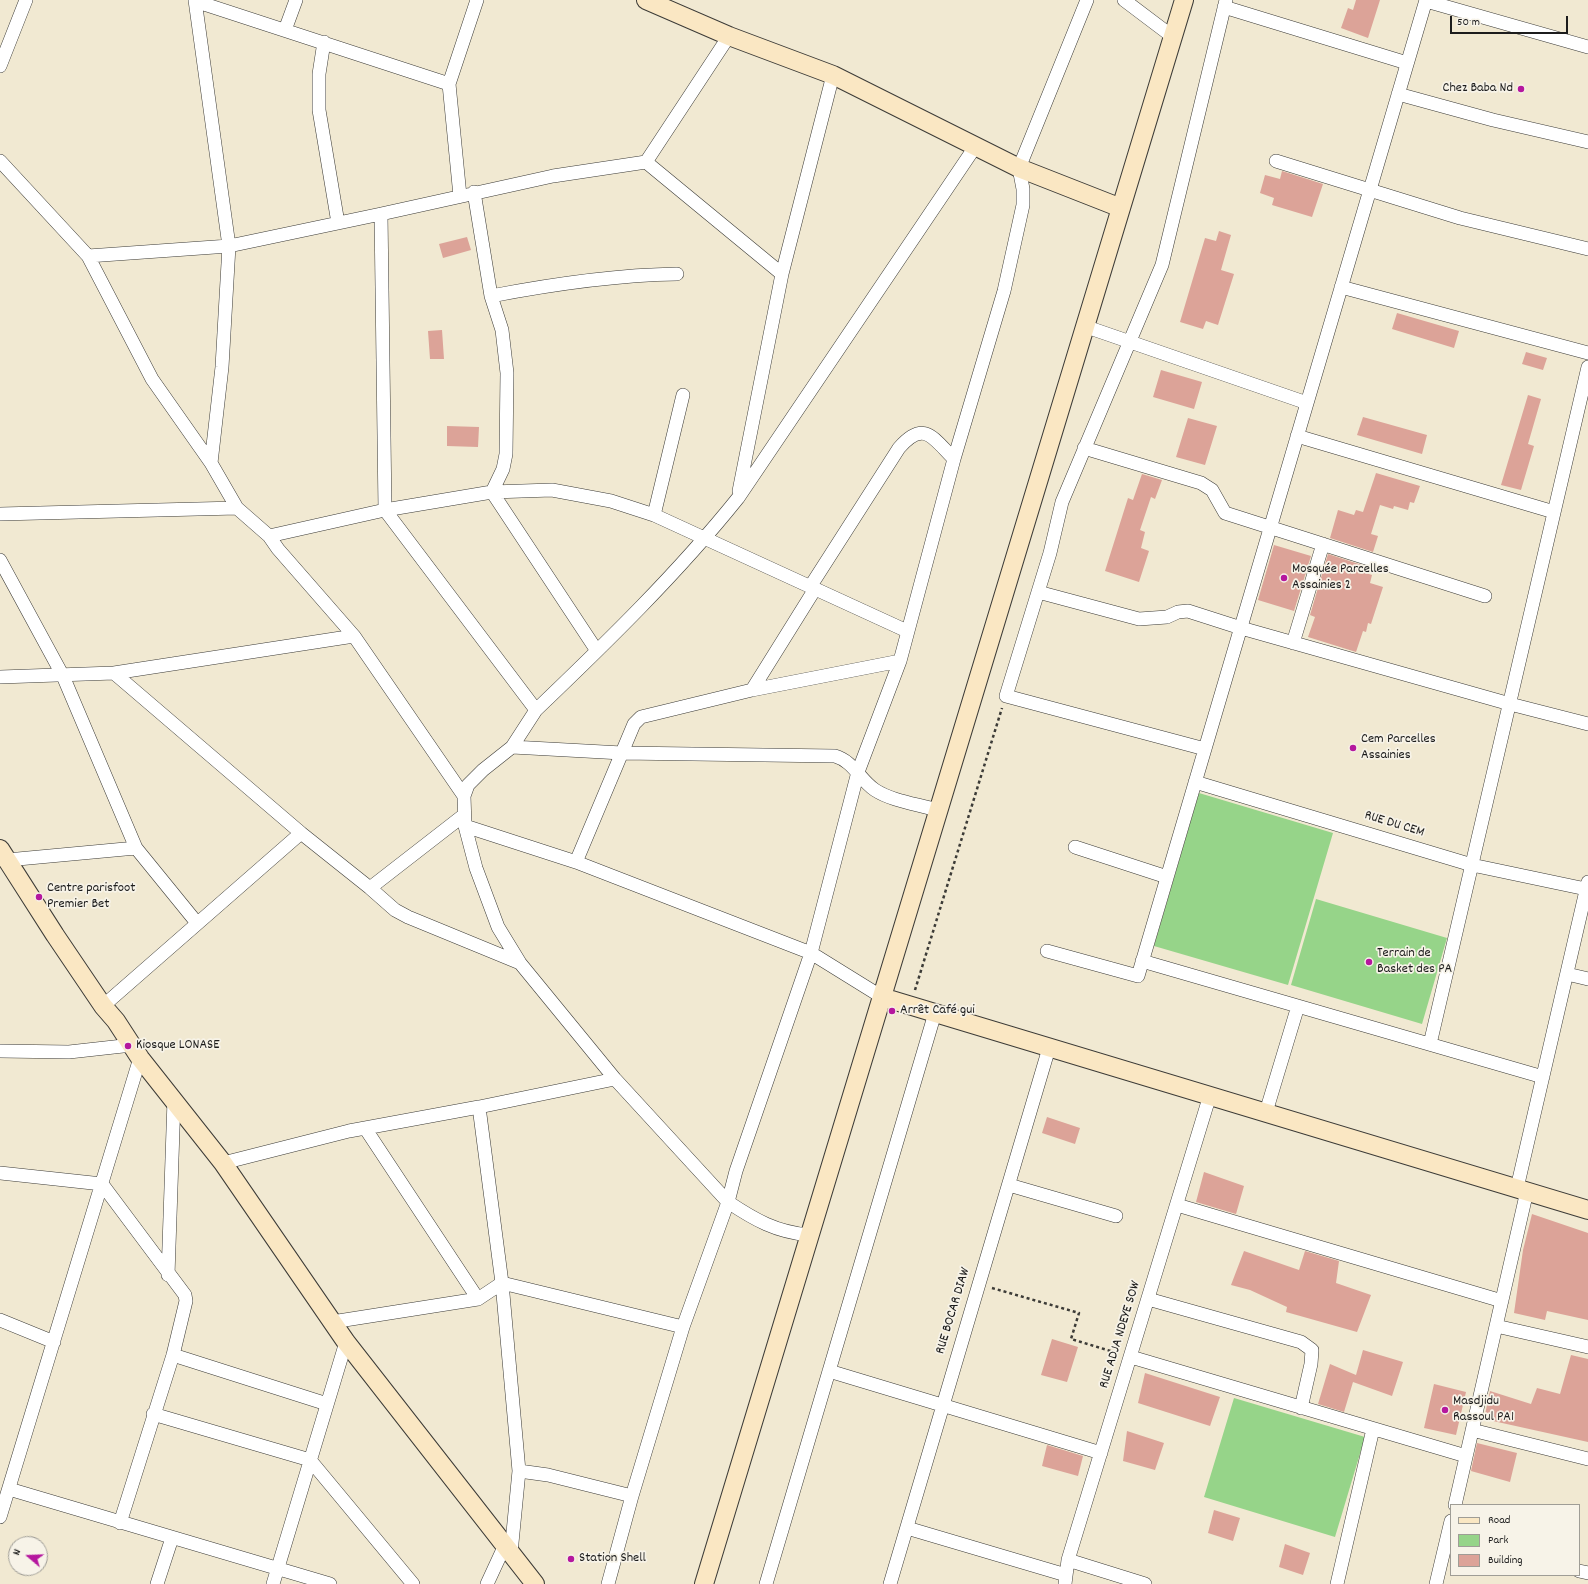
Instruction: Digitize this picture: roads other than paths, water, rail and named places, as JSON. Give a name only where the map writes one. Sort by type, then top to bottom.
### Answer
[{"type":"street","points":[[0,66],[26,0]]},
{"type":"street","points":[[211,463],[222,367],[229,246],[195,0],[449,84]]},
{"type":"street","points":[[286,30],[296,0]]},
{"type":"street","points":[[460,196],[449,84],[477,0]]},
{"type":"street","points":[[646,0],[729,36],[833,75],[1018,168],[1121,208]]},
{"type":"street","points":[[608,1584],[632,1496],[683,1327],[728,1202],[736,1171],[812,953],[858,772],[900,661],[954,459],[1004,291],[1017,238],[1023,205],[1023,189],[1018,168],[1087,0]]},
{"type":"street","points":[[1124,0],[1173,37]]},
{"type":"street","points":[[704,1584],[882,997],[937,810],[1184,0]]},
{"type":"street","points":[[1047,950],[1138,976],[1426,0],[1588,47]]},
{"type":"street","points":[[1205,749],[1006,696],[1050,553],[1062,502],[1162,266],[1225,4],[1407,63]]},
{"type":"street","points":[[646,162],[729,36]]},
{"type":"street","points":[[324,42],[319,74],[319,110],[338,223]]},
{"type":"street","points":[[738,498],[782,274],[833,75]]},
{"type":"street","points":[[1398,94],[1493,120],[1588,142]]},
{"type":"street","points":[[809,1235],[765,1225],[728,1202],[614,1079],[520,963],[498,927],[476,868],[465,820],[464,796],[468,785],[483,770],[512,747],[536,710],[597,651],[706,538],[738,498],[975,147]]},
{"type":"street","points":[[0,161],[5,177],[88,256],[152,379],[211,463],[237,508],[269,536],[278,549],[354,636],[464,796]]},
{"type":"street","points":[[1276,161],[1460,218],[1588,249]]},
{"type":"street","points":[[88,256],[229,246],[553,176],[646,162],[782,274]]},
{"type":"street","points":[[474,192],[491,296],[502,330],[507,373],[506,454],[503,468],[492,492]]},
{"type":"street","points":[[381,214],[385,510],[536,710]]},
{"type":"street","points":[[491,296],[539,287],[621,276],[677,274]]},
{"type":"street","points":[[1341,287],[1588,353]]},
{"type":"street","points":[[1084,326],[1307,403]]},
{"type":"street","points":[[1430,1044],[1588,368]]},
{"type":"street","points":[[654,515],[683,395]]},
{"type":"street","points":[[752,690],[812,588],[899,448],[909,437],[918,432],[929,434],[954,459]]},
{"type":"street","points":[[1297,436],[1554,512]]},
{"type":"street","points":[[1084,448],[1201,483],[1212,490],[1225,513],[1485,596]]},
{"type":"street","points":[[269,536],[385,510],[492,492],[552,490],[606,500],[654,515],[908,631]]},
{"type":"street","points":[[492,492],[597,651]]},
{"type":"street","points":[[0,514],[237,508]]},
{"type":"street","points":[[1293,643],[1323,544]]},
{"type":"street","points":[[0,560],[63,676],[136,848],[198,923]]},
{"type":"street","points":[[1038,592],[1139,619],[1167,617],[1178,612],[1188,611],[1293,643],[1510,704],[1588,724]]},
{"type":"street","points":[[0,677],[63,676],[114,673],[354,636]]},
{"type":"street","points":[[576,862],[634,724],[641,717],[752,690],[900,661]]},
{"type":"street","points":[[114,673],[301,833],[395,910],[408,917],[520,963]]},
{"type":"street","points":[[512,747],[622,753],[835,756],[842,758],[858,772],[866,783],[885,795],[937,810]]},
{"type":"street","name":"RUE DU CEM","points":[[1195,782],[1472,865],[1587,886]]},
{"type":"street","points":[[465,820],[812,953],[882,997],[1588,1210]]},
{"type":"street","points":[[370,888],[465,820]]},
{"type":"street","points":[[103,1006],[301,833]]},
{"type":"street","points":[[1075,847],[1167,877]]},
{"type":"street","points":[[2,856],[136,848]]},
{"type":"street","points":[[2,856],[103,1006],[136,1052],[223,1163],[346,1342],[535,1584]]},
{"type":"street","points":[[1455,1504],[1502,1301],[1543,1077],[1587,886]]},
{"type":"street","points":[[1142,961],[1543,1077]]},
{"type":"street","points":[[1567,974],[1588,979]]},
{"type":"street","points":[[1266,1112],[1298,1006]]},
{"type":"street","points":[[766,1584],[935,1013]]},
{"type":"street","name":"RUE BOCAR DIAW","points":[[890,1584],[1049,1048]]},
{"type":"street","points":[[0,1051],[136,1052]]},
{"type":"street","points":[[0,1518],[102,1184],[136,1052]]},
{"type":"street","points":[[223,1163],[365,1128],[479,1107],[614,1079]]},
{"type":"street","name":"RUE ADJA NDEYE SOW","points":[[1066,1580],[1068,1560],[1210,1095]]},
{"type":"street","points":[[168,1275],[174,1100]]},
{"type":"street","points":[[479,1107],[502,1283],[519,1471],[508,1549],[487,1584]]},
{"type":"street","points":[[365,1128],[478,1299]]},
{"type":"street","points":[[0,1173],[102,1184],[185,1296],[186,1301],[173,1355],[120,1523]]},
{"type":"street","points":[[1009,1184],[1116,1216]]},
{"type":"street","points":[[1177,1205],[1502,1301]]},
{"type":"street","points":[[332,1322],[478,1299],[502,1283],[683,1327]]},
{"type":"street","points":[[1148,1299],[1301,1342],[1312,1350],[1311,1364],[1301,1408]]},
{"type":"street","points":[[0,1320],[54,1342]]},
{"type":"street","points":[[1496,1326],[1588,1347]]},
{"type":"street","points":[[273,1584],[346,1342]]},
{"type":"street","points":[[173,1355],[328,1404]]},
{"type":"street","points":[[1130,1357],[1466,1456]]},
{"type":"street","points":[[829,1371],[1101,1453]]},
{"type":"street","points":[[154,1414],[310,1460],[413,1584]]},
{"type":"street","points":[[1337,1584],[1372,1429]]},
{"type":"street","points":[[1472,1430],[1588,1459]]},
{"type":"street","points":[[519,1471],[548,1475],[632,1496]]},
{"type":"street","points":[[9,1489],[330,1584]]},
{"type":"street","points":[[907,1528],[1066,1580]]},
{"type":"street","points":[[1436,1584],[1449,1541],[1450,1531]]},
{"type":"street","points":[[156,1584],[172,1538]]},
{"type":"street","points":[[1068,1560],[1146,1584]]},
{"type":"place","name":"Chez Baba Nd","points":[[1521,89]]},
{"type":"place","name":"Mosquée Parcelles Assainies 2","points":[[1284,578]]},
{"type":"place","name":"Cem Parcelles Assainies","points":[[1353,748]]},
{"type":"place","name":"Centre parisfoot Premier Bet","points":[[39,897]]},
{"type":"place","name":"Terrain de Basket des PA","points":[[1369,962]]},
{"type":"place","name":"Arrêt Café gui","points":[[892,1011]]},
{"type":"place","name":"Kiosque LONASE","points":[[128,1046]]},
{"type":"place","name":"Masdjidu Rassoul PA1","points":[[1445,1410]]},
{"type":"place","name":"Station Shell","points":[[571,1559]]}]
